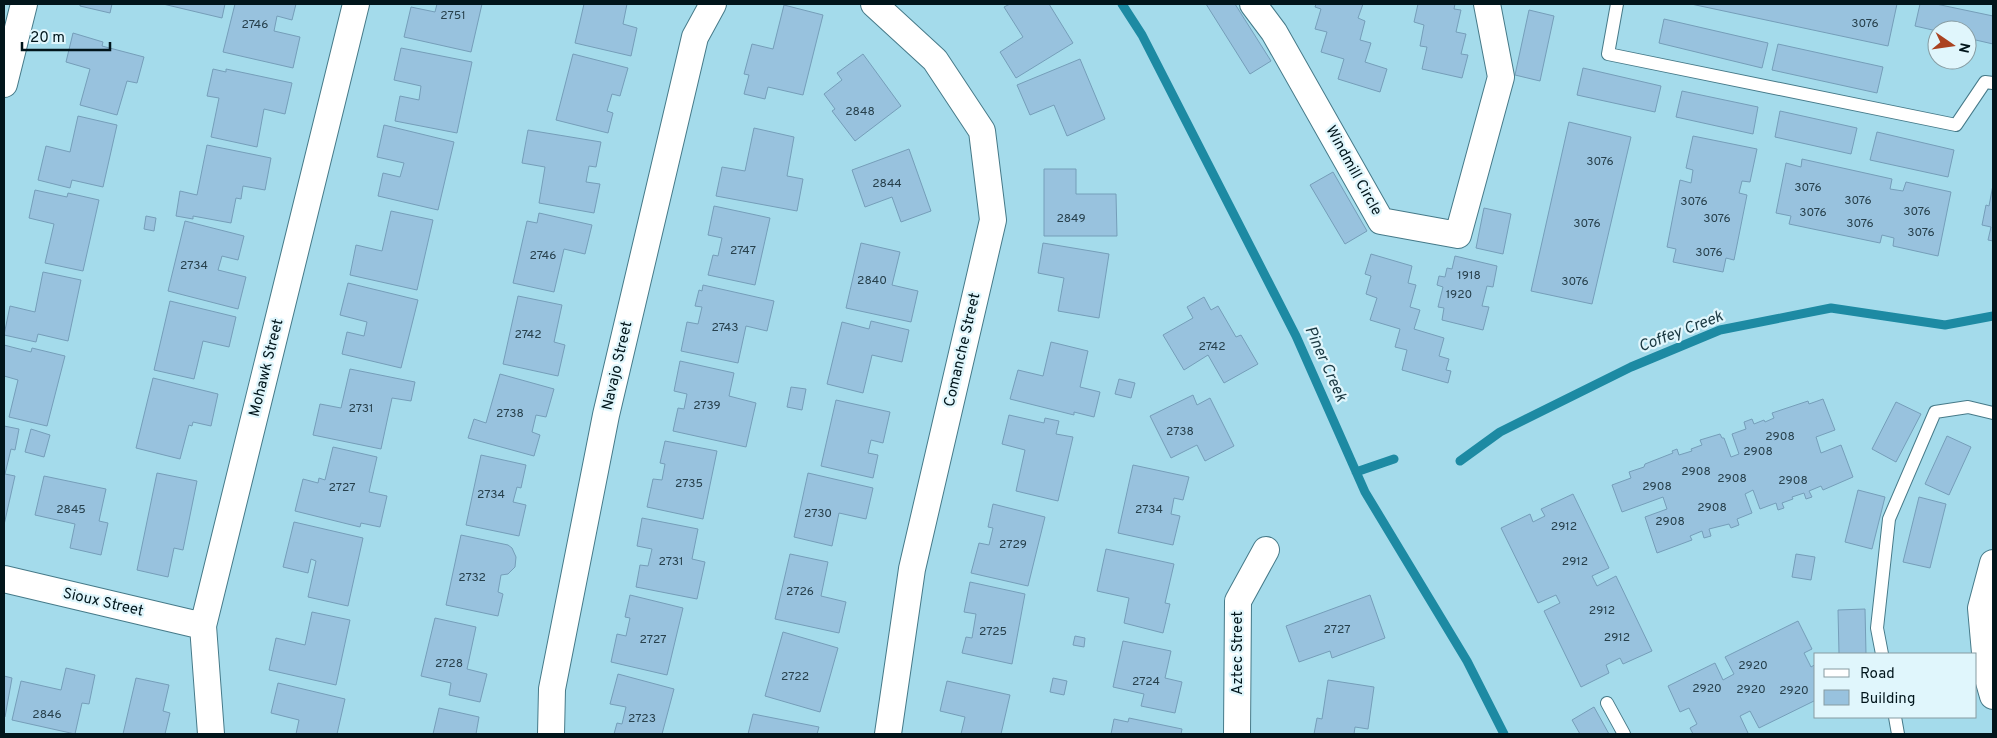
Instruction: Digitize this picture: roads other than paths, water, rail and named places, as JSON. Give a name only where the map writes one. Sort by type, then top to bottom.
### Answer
[{"type":"street","points":[[4,84],[24,4]]},
{"type":"street","name":"Mohawk Street","points":[[211,734],[203,626],[356,4]]},
{"type":"street","name":"Navajo Street","points":[[551,734],[552,689],[606,414],[695,38],[713,4]]},
{"type":"street","name":"Comanche Street","points":[[874,4],[935,60],[982,131],[993,220],[912,569],[888,734]]},
{"type":"street","name":"Windmill Circle","points":[[1253,4],[1274,32],[1381,221],[1458,235],[1501,77],[1488,4]]},
{"type":"street","name":"Aztec Street","points":[[1237,734],[1238,600],[1266,550]]},
{"type":"street","points":[[1993,563],[1981,608],[1987,675],[1993,696]]},
{"type":"street","name":"Sioux Street","points":[[4,579],[203,626]]},
{"type":"lane","points":[[1618,4],[1608,54],[1956,125],[1985,82],[1993,83]]},
{"type":"lane","points":[[1882,653],[1877,628],[1890,519],[1935,412],[1968,407],[1993,412]]},
{"type":"lane","points":[[1607,702],[1624,734]]},
{"type":"lane","points":[[1895,718],[1898,734]]},
{"type":"waterway","name":"Piner Creek","points":[[1122,4],[1142,35],[1296,336],[1365,492],[1467,661],[1504,734]]},
{"type":"waterway","name":"Coffey Creek","points":[[1460,461],[1500,432],[1631,367],[1720,330],[1831,308],[1945,325],[1993,316]]},
{"type":"waterway","name":"Coffey Creek","points":[[1356,472],[1394,459]]}]
